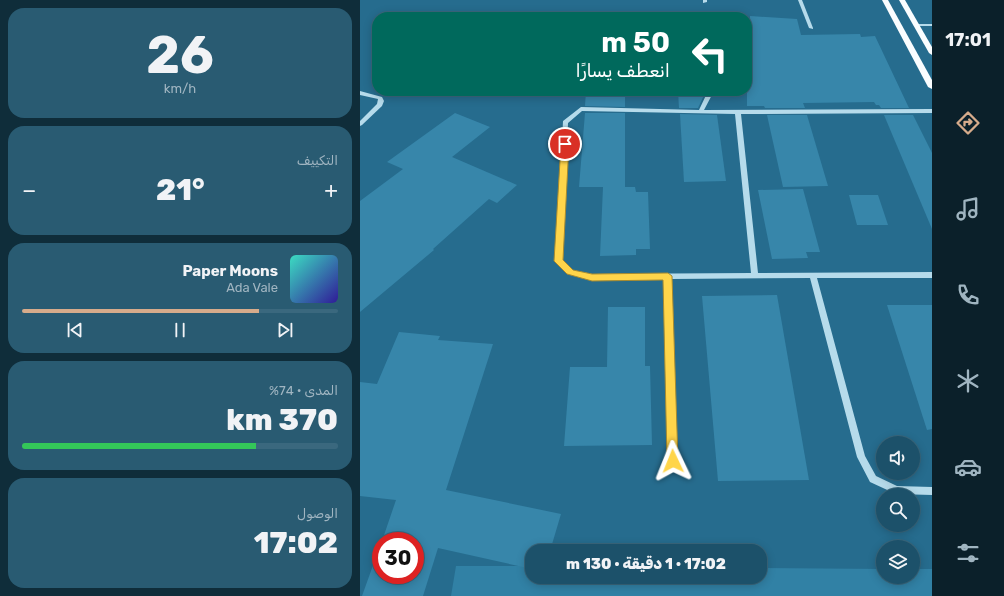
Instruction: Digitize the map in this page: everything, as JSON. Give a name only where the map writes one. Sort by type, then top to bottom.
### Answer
[{"type":"main road","points":[[885,0],[932,87]]},
{"type":"main road","points":[[902,0],[932,53]]},
{"type":"street","points":[[800,0],[811,28]]},
{"type":"street","points":[[916,24],[932,25]]},
{"type":"street","points":[[360,93],[372,95]]},
{"type":"street","points":[[360,124],[380,105],[380,98],[376,96]]},
{"type":"street","points":[[701,111],[708,96]]},
{"type":"street","points":[[932,111],[738,112],[581,109],[565,122],[559,261],[570,272],[592,277],[932,275]]},
{"type":"street","points":[[738,112],[756,276]]},
{"type":"street","points":[[813,275],[861,457],[873,479],[896,490],[932,490]]},
{"type":"street","points":[[668,276],[673,461]]},
{"type":"shaded area","points":[[456,566],[525,566],[525,584],[767,584],[767,568],[876,569],[876,584],[920,584],[920,569],[932,569],[932,596],[451,596]]},
{"type":"building","points":[[752,16],[797,19],[801,35],[860,34],[861,37],[875,36],[909,108],[881,108],[874,102],[803,103],[805,108],[765,108],[764,106],[747,106],[747,96],[752,96]]},
{"type":"building","points":[[586,96],[625,96],[625,107],[585,106]]},
{"type":"building","points":[[678,96],[704,96],[698,108],[679,108]]},
{"type":"building","points":[[455,113],[490,127],[452,157],[517,185],[497,203],[489,199],[433,249],[434,250],[360,312],[360,201],[403,169],[387,162]]},
{"type":"building","points":[[585,113],[625,113],[625,187],[635,187],[636,192],[648,192],[650,249],[636,249],[636,255],[600,256],[603,187],[579,187]]},
{"type":"building","points":[[680,114],[717,115],[726,181],[684,182]]},
{"type":"building","points":[[767,115],[807,115],[828,186],[783,187]]},
{"type":"building","points":[[884,115],[913,115],[932,153],[932,229]]},
{"type":"building","points":[[803,189],[820,252],[806,252],[808,258],[772,259],[758,190]]},
{"type":"building","points":[[849,195],[878,195],[888,225],[857,225]]},
{"type":"building","points":[[777,295],[809,480],[718,481],[702,296]]},
{"type":"building","points":[[887,305],[932,305],[932,429],[927,430]]},
{"type":"building","points":[[608,307],[645,307],[645,366],[650,366],[652,445],[564,446],[570,367],[607,367]]},
{"type":"building","points":[[399,332],[440,336],[438,340],[493,344],[446,490],[561,514],[552,544],[525,544],[525,567],[438,548],[423,596],[362,596],[372,568],[372,584],[424,584],[424,532],[385,532],[396,500],[360,496],[360,382],[377,384]]},
{"type":"route","points":[[565,144],[559,261],[570,272],[592,277],[668,276],[673,461]]}]
